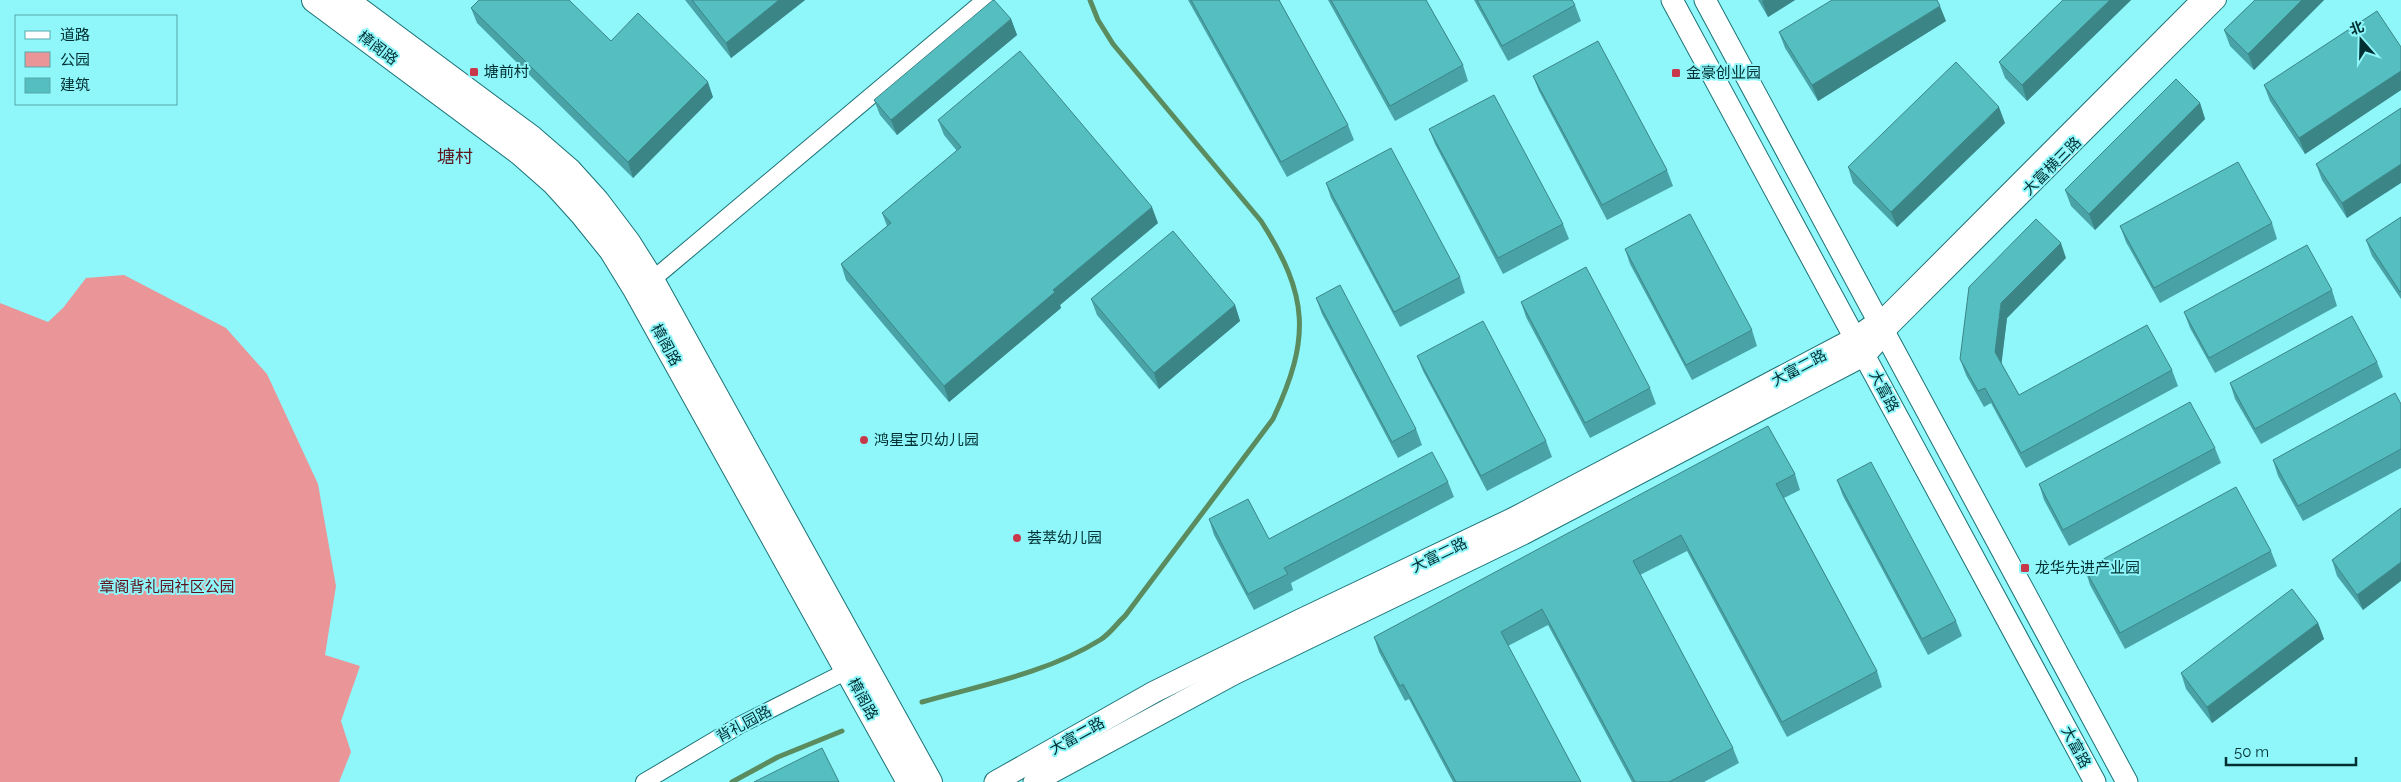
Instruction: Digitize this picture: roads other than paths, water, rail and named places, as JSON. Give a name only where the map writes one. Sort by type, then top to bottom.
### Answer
[{"type":"main road","name":"樟阁路","points":[[314,0],[520,153],[554,183],[611,250],[635,289],[909,782]]},
{"type":"main road","name":"樟阁路","points":[[346,0],[532,138],[569,170],[597,201],[628,242],[652,280],[930,782]]},
{"type":"street","points":[[652,280],[985,0]]},
{"type":"street","name":"大富路","points":[[1672,0],[2095,782]]},
{"type":"street","name":"大富路","points":[[1705,0],[2127,782]]},
{"type":"street","name":"大富横三路","points":[[1882,327],[2199,0]]},
{"type":"street","name":"大富横三路","points":[[1882,327],[2218,0]]},
{"type":"street","name":"大富二路","points":[[1034,782],[1234,674],[1523,534],[1860,346],[1882,327]]},
{"type":"street","name":"大富二路","points":[[995,782],[1154,692],[1514,518],[1860,346]]},
{"type":"street","name":"背礼园路","points":[[644,782],[740,725],[847,670]]},
{"type":"waterway","points":[[922,702],[1036,670],[1080,651],[1107,635],[1125,616],[1273,419],[1294,364],[1299,341],[1296,295],[1277,248],[1261,221],[1113,44],[1098,20],[1090,0]]},
{"type":"waterway","points":[[732,782],[778,757],[842,731]]},
{"type":"place","name":"塘前村","points":[[474,72]]},
{"type":"place","name":"金豪创业园","points":[[1676,73]]},
{"type":"place","name":"鸿星宝贝幼儿园","points":[[864,440]]},
{"type":"place","name":"荟萃幼儿园","points":[[1017,538]]},
{"type":"place","name":"龙华先进产业园","points":[[2025,568]]},
{"type":"district","name":"塘村","points":[[455,157]]},
{"type":"park label","name":"章阁背礼园社区公园","points":[[167,587]]}]
